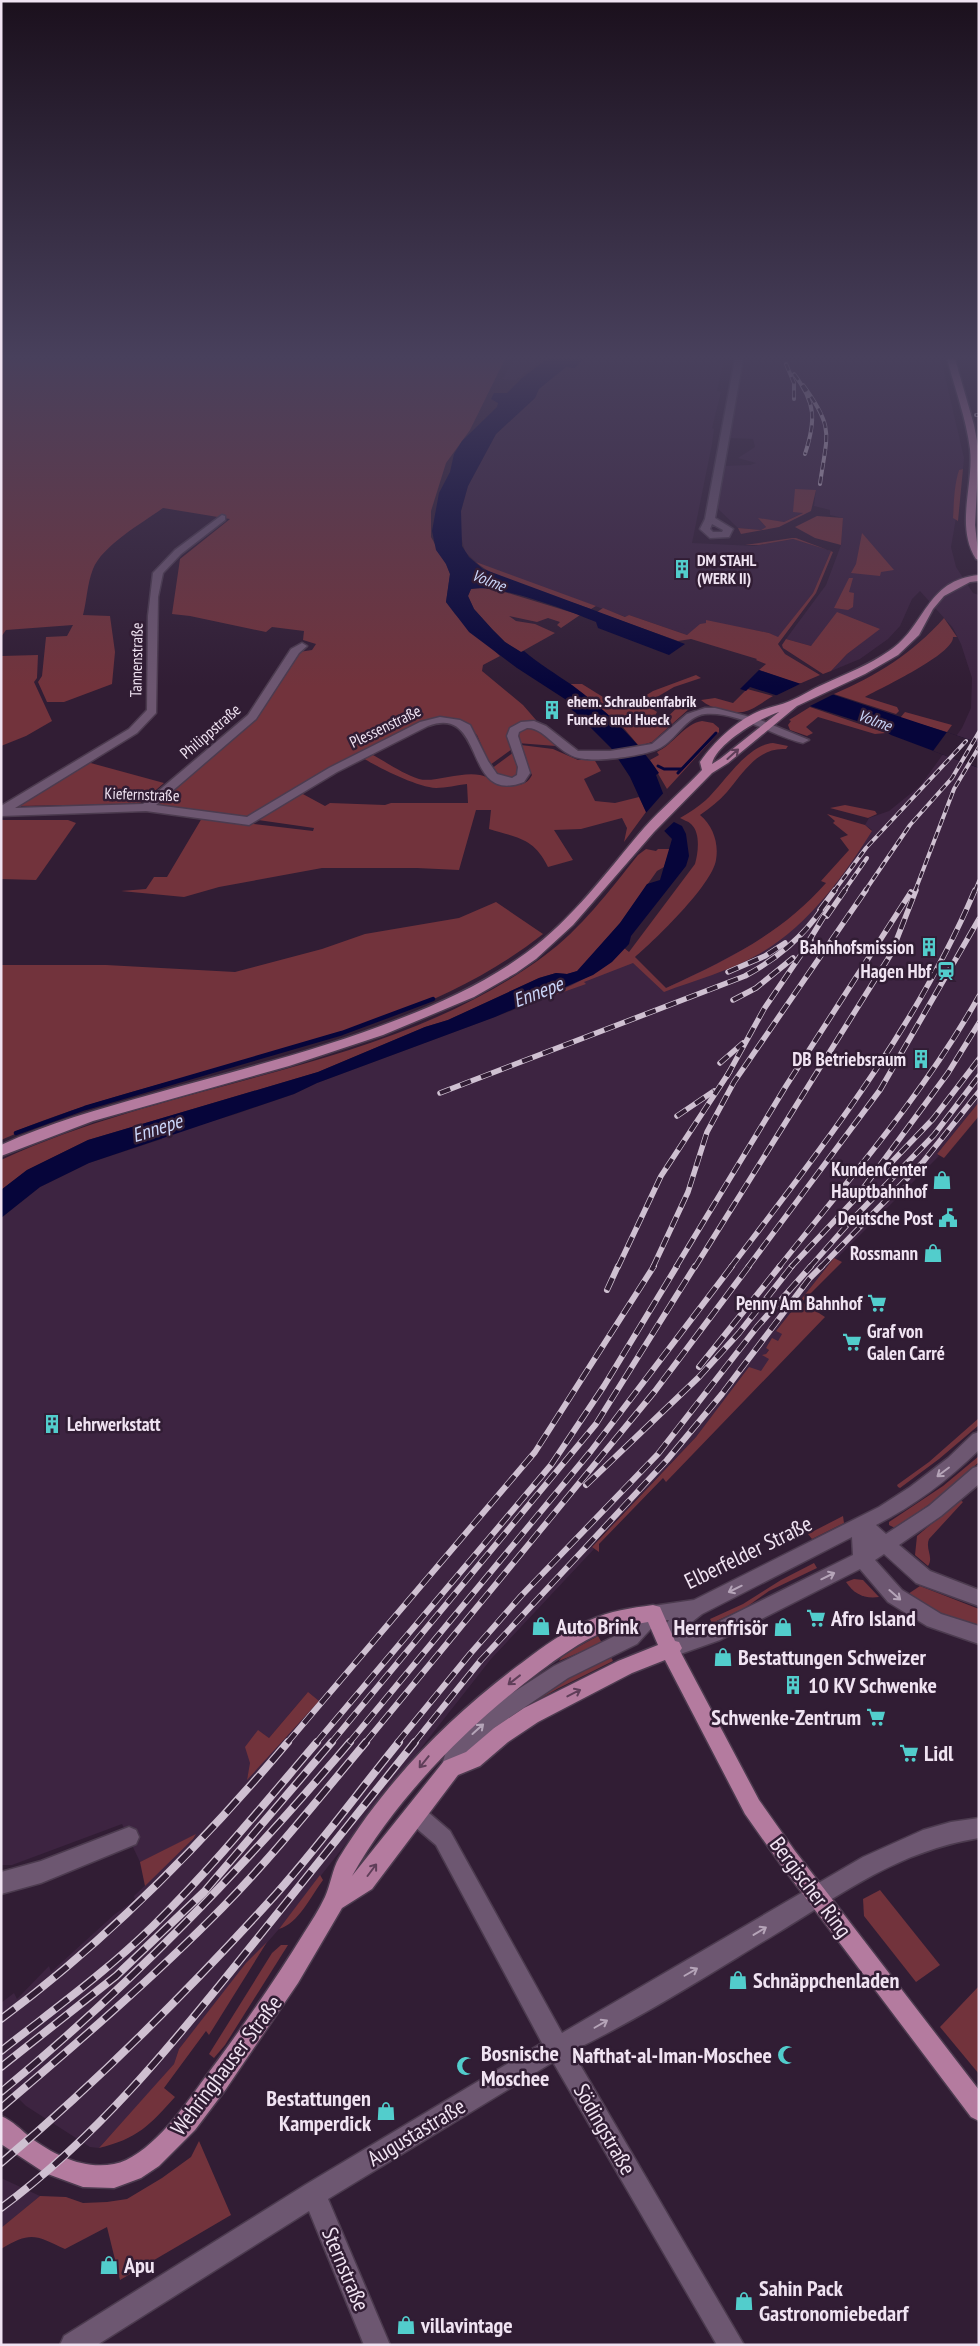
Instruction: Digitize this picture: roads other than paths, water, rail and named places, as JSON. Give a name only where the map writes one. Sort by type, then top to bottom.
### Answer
[{"type":"main road","points":[[968,579],[977,555],[971,544],[976,535],[971,519],[975,468]]},
{"type":"main road","points":[[708,771],[706,762],[709,755],[744,724],[761,714],[793,704],[861,672],[894,653],[915,633],[929,608],[941,594],[968,579],[979,580]]},
{"type":"main road","points":[[1,1151],[80,1120],[323,1050],[421,1014],[482,987],[512,970],[564,930],[650,829],[708,771],[719,766],[778,720],[793,704]]},
{"type":"main road","name":"Bergischer Ring","points":[[653,1613],[672,1648],[684,1680],[752,1807],[979,2109]]},
{"type":"main road","name":"Wehringhauser Straße","points":[[1,2128],[37,2156],[71,2171],[95,2178],[116,2176],[145,2161],[167,2143],[208,2095],[278,1996],[335,1900],[344,1870],[388,1806],[435,1750],[484,1703],[558,1648],[599,1624],[653,1613]]},
{"type":"main road","name":"Wehringhauser Straße","points":[[335,1900],[364,1881],[451,1768],[473,1759],[501,1735],[531,1715],[624,1667],[672,1648]]},
{"type":"street","points":[[710,519],[719,468]]},
{"type":"street","name":"Tannenstraße","points":[[1,812],[133,731],[152,711],[153,616],[156,575],[167,563],[222,518]]},
{"type":"street","name":"Philippstraße","points":[[146,807],[252,717],[295,651],[302,646]]},
{"type":"street","name":"Plessenstraße","points":[[276,804],[333,770],[434,720],[451,720],[466,727],[488,773],[505,781],[516,781],[524,773],[524,766],[512,739],[514,730],[525,724],[538,725],[569,753],[584,756],[657,746],[688,718],[701,712],[801,742]]},
{"type":"street","name":"Kiefernstraße","points":[[1,812],[146,807],[248,821],[276,804]]},
{"type":"street","name":"Elberfelder Straße","points":[[653,1613],[696,1608],[885,1512],[916,1492],[954,1463],[979,1439]]},
{"type":"street","points":[[696,1608],[681,1620],[671,1632],[672,1648],[713,1634],[862,1559],[935,1511],[979,1473]]},
{"type":"street","points":[[861,1523],[887,1544],[905,1562],[924,1576],[979,1598]]},
{"type":"street","points":[[861,1523],[862,1559],[896,1596],[912,1608],[934,1620],[965,1632],[979,1634]]},
{"type":"street","name":"Wehringhauser Straße","points":[[451,1768],[456,1749],[487,1721],[561,1672],[630,1638],[653,1613]]},
{"type":"street","name":"Södingstraße","points":[[415,1814],[443,1838],[557,2046],[731,2345]]},
{"type":"street","name":"Augustastraße","points":[[73,2345],[314,2194],[557,2046],[603,2023],[817,1895],[913,1843],[947,1832],[979,1828]]},
{"type":"street","points":[[1,1884],[50,1869],[129,1837]]},
{"type":"street","name":"Sternstraße","points":[[314,2194],[378,2345]]},
{"type":"water","points":[[451,468],[477,468],[468,486],[461,511],[462,546],[469,557],[483,569],[685,644],[669,655],[598,628],[596,622],[534,599],[483,588],[471,589],[468,596],[474,609],[505,642],[521,652],[524,651],[585,695],[619,725],[640,748],[659,773],[656,775],[674,822],[682,826],[686,834],[689,856],[686,866],[631,936],[629,944],[612,962],[593,975],[495,1017],[317,1083],[294,1094],[89,1163],[40,1187],[1,1218],[1,1190],[27,1170],[88,1140],[318,1072],[425,1027],[448,1020],[539,978],[556,973],[567,974],[577,971],[620,923],[647,884],[660,880],[672,839],[646,812],[630,777],[611,748],[567,706],[571,703],[517,668],[469,632],[446,602],[450,574],[446,564],[436,550],[432,531],[439,493]]},
{"type":"water","name":"Volme","points":[[759,670],[979,743],[979,768],[891,735],[882,729],[750,687],[746,691],[740,689]]},
{"type":"waterway","points":[[678,773],[716,733]]},
{"type":"waterway","points":[[658,766],[664,769],[681,769]]},
{"type":"waterway","points":[[16,1133],[85,1108],[342,1033],[433,999]]},
{"type":"railway","points":[[820,484],[822,468]]},
{"type":"railway","points":[[865,891],[910,825],[952,778],[979,732]]},
{"type":"railway","points":[[834,891],[866,848],[966,741]]},
{"type":"railway","points":[[915,891],[954,789],[979,747]]},
{"type":"railway","points":[[844,891],[867,858]]},
{"type":"railway","points":[[975,891],[979,881]]},
{"type":"railway","points":[[820,910],[835,890]]},
{"type":"railway","points":[[827,916],[845,890]]},
{"type":"railway","points":[[653,1267],[688,1192],[707,1132],[734,1082],[866,890]]},
{"type":"railway","points":[[695,1267],[891,954],[916,890]]},
{"type":"railway","points":[[731,1267],[833,1132],[896,1039],[925,991],[975,890]]},
{"type":"railway","points":[[676,1267],[786,1086],[911,892]]},
{"type":"railway","points":[[440,1093],[745,976],[789,946],[824,906]]},
{"type":"railway","points":[[807,944],[829,908]]},
{"type":"railway","points":[[748,1267],[880,1090],[979,919]]},
{"type":"railway","points":[[729,1073],[764,1009],[811,940]]},
{"type":"railway","points":[[728,972],[765,956],[785,943]]},
{"type":"railway","points":[[733,1000],[756,988],[793,958]]},
{"type":"railway","points":[[779,1267],[910,1102],[979,996]]},
{"type":"railway","points":[[791,1267],[856,1198],[948,1073],[979,1023]]},
{"type":"railway","points":[[720,1063],[743,1043]]},
{"type":"railway","points":[[885,1169],[933,1119],[979,1059]]},
{"type":"railway","points":[[618,1267],[661,1176],[729,1073]]},
{"type":"railway","points":[[810,1267],[848,1224],[934,1135],[979,1076]]},
{"type":"railway","points":[[677,1116],[714,1091]]},
{"type":"railway","points":[[821,1267],[923,1162],[979,1092]]},
{"type":"railway","points":[[607,1290],[618,1266]]},
{"type":"railway","points":[[287,1743],[535,1452],[654,1266]]},
{"type":"railway","points":[[316,1743],[551,1465],[604,1386],[677,1266]]},
{"type":"railway","points":[[331,1743],[596,1424],[695,1266]]},
{"type":"railway","points":[[349,1743],[591,1451],[732,1266]]},
{"type":"railway","points":[[365,1743],[655,1391],[749,1266]]},
{"type":"railway","points":[[699,1367],[780,1266]]},
{"type":"railway","points":[[586,1485],[699,1377],[739,1333],[792,1266]]},
{"type":"railway","points":[[397,1743],[470,1654],[521,1596],[658,1454],[757,1327],[811,1266]]},
{"type":"railway","points":[[414,1743],[481,1660],[667,1460],[722,1394],[809,1279],[821,1267]]},
{"type":"railway","points":[[1,2019],[79,1956],[153,1889],[222,1817],[288,1742]]},
{"type":"railway","points":[[1,2051],[98,1975],[153,1926],[217,1859],[317,1742]]},
{"type":"railway","points":[[1,2067],[116,1976],[204,1892],[332,1742]]},
{"type":"railway","points":[[1,2092],[95,2010],[183,1925],[268,1835],[350,1742]]},
{"type":"railway","points":[[1,2108],[86,2035],[222,1908],[278,1847],[366,1742]]},
{"type":"railway","points":[[1,2163],[105,2070],[236,1938],[301,1865],[399,1742]]},
{"type":"railway","points":[[1,2208],[69,2152],[160,2057],[415,1742]]},
{"type":"place","name":"DM STAHL (WERK II)","points":[[682,569]]},
{"type":"place","name":"ehem. Schraubenfabrik Funcke und Hueck","points":[[552,710]]},
{"type":"place","name":"Bahnhofsmission","points":[[929,947]]},
{"type":"place","name":"Hagen Hbf","points":[[946,971]]},
{"type":"place","name":"DB Betriebsraum","points":[[921,1059]]},
{"type":"place","name":"KundenCenter Hauptbahnhof","points":[[942,1180]]},
{"type":"place","name":"Deutsche Post","points":[[948,1218]]},
{"type":"place","name":"Rossmann","points":[[933,1253]]},
{"type":"place","name":"Penny Am Bahnhof","points":[[877,1303]]},
{"type":"place","name":"Graf von Galen Carré","points":[[852,1342]]},
{"type":"place","name":"Lehrwerkstatt","points":[[52,1424]]},
{"type":"place","name":"Afro Island","points":[[816,1618]]},
{"type":"place","name":"Auto Brink","points":[[541,1626]]},
{"type":"place","name":"Herrenfrisör","points":[[783,1627]]},
{"type":"place","name":"Bestattungen Schweizer","points":[[723,1657]]},
{"type":"place","name":"10 KV Schwenke","points":[[793,1685]]},
{"type":"place","name":"Schwenke-Zentrum","points":[[876,1717]]},
{"type":"place","name":"Lidl","points":[[909,1753]]},
{"type":"place","name":"Schnäppchenladen","points":[[738,1980]]},
{"type":"place","name":"Nafthat-al-Iman-Moschee","points":[[787,2055]]},
{"type":"place","name":"Bosnische Moschee","points":[[466,2066]]},
{"type":"place","name":"Bestattungen Kamperdick","points":[[386,2111]]},
{"type":"place","name":"Apu","points":[[109,2265]]},
{"type":"place","name":"Sahin Pack Gastronomiebedarf","points":[[744,2301]]},
{"type":"place","name":"villavintage","points":[[406,2325]]},
{"type":"water label","name":"Ennepe","points":[[538,992]]},
{"type":"water label","name":"Ennepe","points":[[157,1128]]}]
